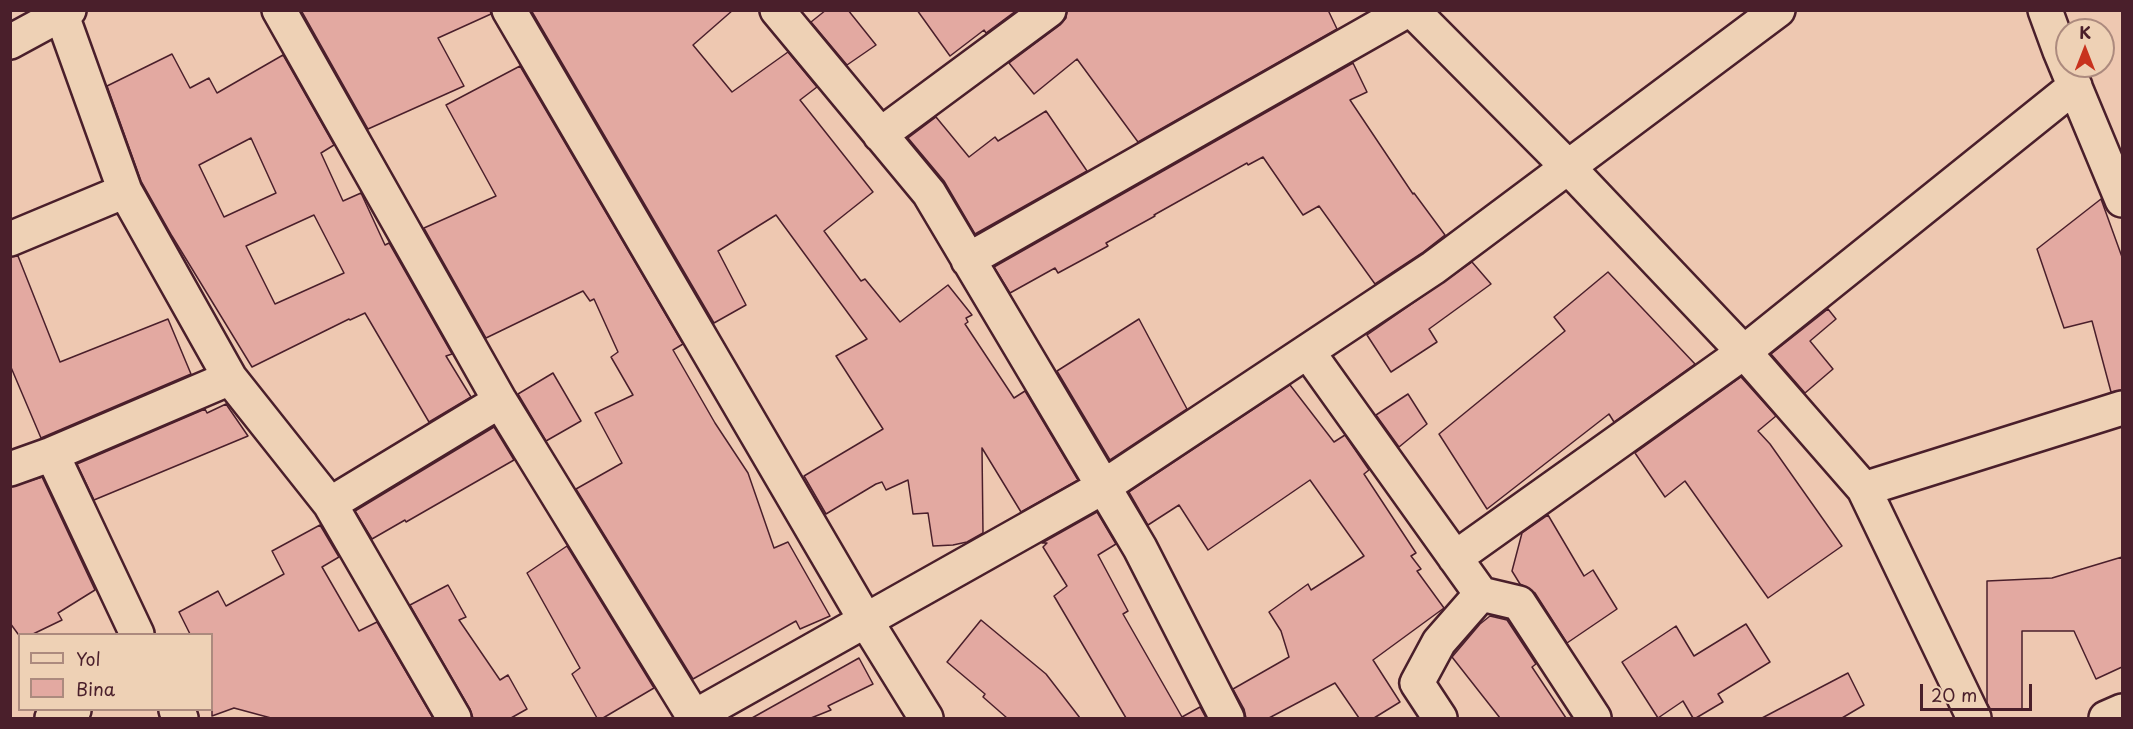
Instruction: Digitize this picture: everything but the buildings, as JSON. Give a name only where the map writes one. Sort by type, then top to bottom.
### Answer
[{"type":"street","points":[[279,10],[500,401],[694,718],[1103,487],[1433,268],[1778,10]]},
{"type":"street","points":[[509,10],[866,621],[926,718]]},
{"type":"street","points":[[777,10],[929,193],[1140,548],[1227,718]]},
{"type":"street","points":[[880,135],[1049,10]]},
{"type":"street","points":[[968,260],[1410,10],[1569,167],[1744,352],[1864,489],[1974,718]]},
{"type":"street","points":[[2045,10],[2075,86],[2119,185]]},
{"type":"street","points":[[10,42],[63,12],[125,191],[230,378],[330,504],[454,718]]},
{"type":"street","points":[[1455,558],[1744,352],[2075,86]]},
{"type":"street","points":[[10,239],[125,191]]},
{"type":"street","points":[[1308,352],[1480,594],[1518,603],[1594,718]]},
{"type":"street","points":[[10,469],[52,454],[230,378]]},
{"type":"street","points":[[330,504],[500,401]]},
{"type":"street","points":[[1864,489],[2122,408]]},
{"type":"street","points":[[52,454],[137,633]]},
{"type":"street","points":[[1440,718],[1417,684],[1439,642],[1480,594]]},
{"type":"street","points":[[52,718],[71,711]]},
{"type":"street","points":[[2106,718],[2122,711]]}]
